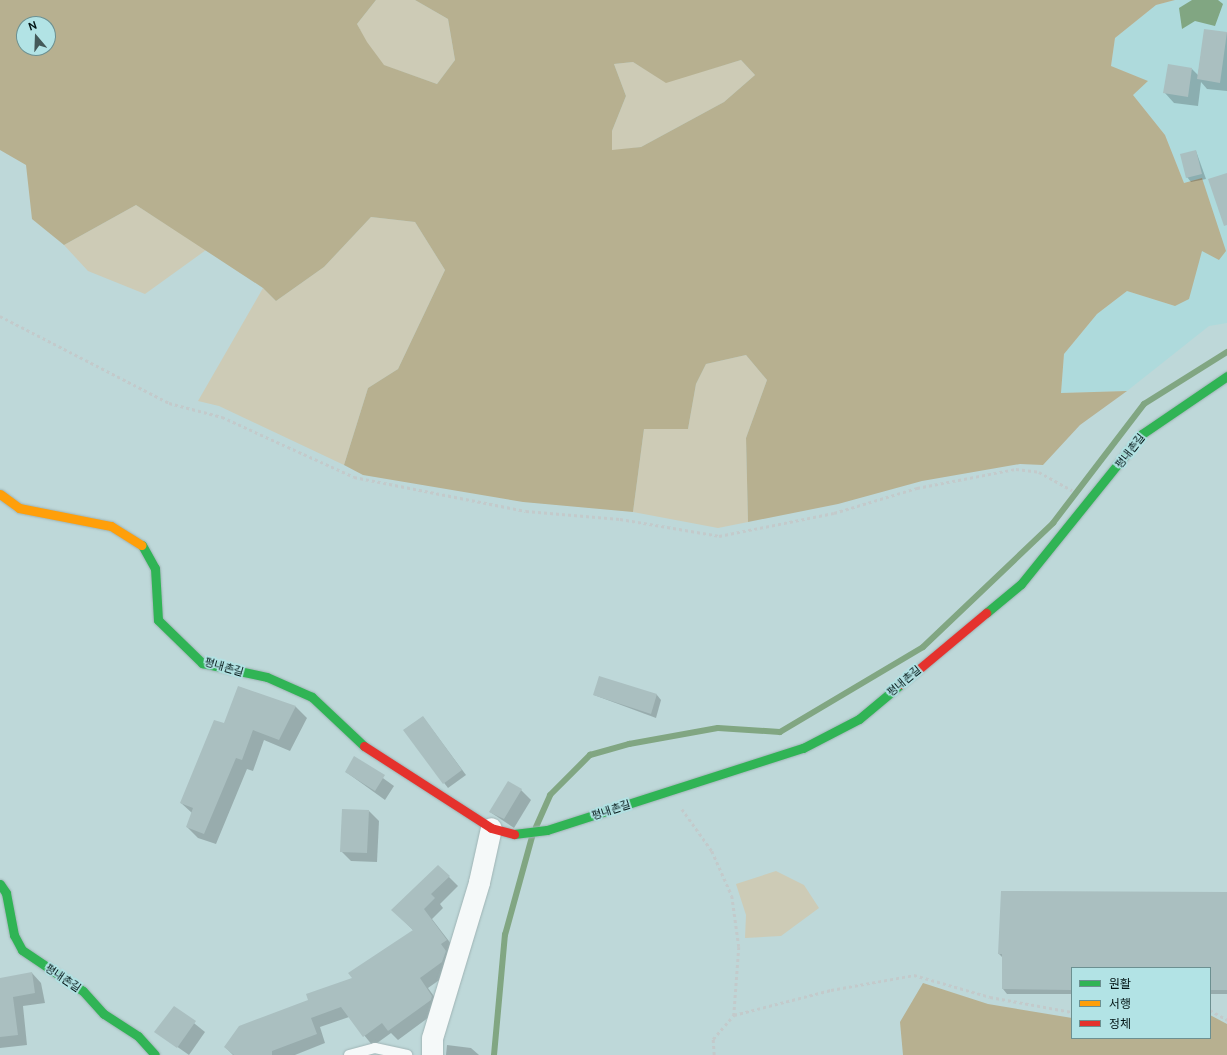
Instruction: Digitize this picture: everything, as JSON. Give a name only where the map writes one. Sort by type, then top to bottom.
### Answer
[{"type":"street","name":"평내촌길","points":[[0,494],[19,508],[110,526],[139,541],[155,568],[154,599],[158,620],[202,662],[267,678],[312,697],[353,738],[491,828],[513,834],[547,830],[803,748],[859,718],[1021,584],[1091,502],[1142,434],[1227,376]]},
{"type":"street","points":[[432,1055],[432,1038],[479,882],[491,828]]},
{"type":"street","name":"평내촌길","points":[[0,884],[6,893],[14,935],[22,950],[83,991],[104,1014],[138,1036],[155,1055]]},
{"type":"lane","points":[[350,1055],[375,1048],[407,1055]]},
{"type":"path","points":[[0,316],[169,403],[222,417],[354,477],[526,512],[620,519],[719,536],[834,513],[918,488],[1016,469],[1039,472],[1076,492]]},
{"type":"path","points":[[681,807],[712,851],[732,896],[739,947],[734,1015]]},
{"type":"path","points":[[714,1055],[713,1039],[734,1015],[831,990],[914,974],[990,997],[1071,1012]]},
{"type":"path","points":[[1211,1011],[1227,1020]]},
{"type":"shaded area","points":[[0,0],[376,0],[357,24],[367,42],[384,65],[437,84],[455,60],[448,19],[415,0],[1175,0],[1156,5],[1115,38],[1111,66],[1148,81],[1133,95],[1165,135],[1184,183],[1202,178],[1226,251],[1219,260],[1202,251],[1189,299],[1175,306],[1127,291],[1097,314],[1064,354],[1061,393],[1127,391],[1080,425],[1043,465],[1020,464],[922,481],[838,504],[748,522],[746,438],[767,380],[746,355],[706,364],[696,384],[688,429],[644,429],[633,512],[523,502],[363,475],[344,465],[368,388],[398,369],[445,270],[415,222],[371,217],[324,267],[276,301],[263,288],[136,205],[64,245],[32,219],[26,165],[0,150]],"holes":[[[741,60],[755,75],[724,102],[641,147],[612,150],[612,131],[626,96],[614,64],[633,62],[666,83]]]},
{"type":"shaded area","points":[[376,0],[415,0],[448,19],[455,60],[437,84],[383,65],[366,42],[357,24]]},
{"type":"shaded area","points":[[1175,0],[1227,0],[1227,323],[1209,326],[1127,391],[1061,393],[1064,354],[1097,314],[1127,291],[1175,306],[1202,178],[1184,183],[1165,135],[1133,95],[1147,81],[1111,66],[1115,38],[1156,5]]},
{"type":"shaded area","points":[[1192,0],[1218,0],[1223,4],[1215,26],[1195,21],[1182,29],[1179,8]]},
{"type":"shaded area","points":[[741,60],[755,75],[724,102],[641,147],[612,151],[612,131],[626,96],[614,64],[633,62],[666,82]]},
{"type":"shaded area","points":[[136,205],[206,250],[145,294],[88,271],[64,245]]},
{"type":"shaded area","points":[[371,217],[415,222],[445,270],[398,369],[368,388],[344,465],[219,406],[198,401],[263,288],[276,301],[324,267]]},
{"type":"shaded area","points":[[746,355],[767,380],[746,438],[748,522],[718,528],[633,512],[644,429],[688,429],[696,384],[706,364]]},
{"type":"shaded area","points":[[776,871],[804,885],[819,908],[781,936],[745,938],[746,915],[736,884]]},
{"type":"shaded area","points":[[923,983],[988,1004],[1071,1018],[1071,1039],[1211,1039],[1211,1016],[1227,1024],[1227,1055],[903,1055],[900,1022]]},
{"type":"building","points":[[1204,29],[1227,32],[1220,83],[1197,79]]},
{"type":"building","points":[[1168,64],[1192,68],[1188,97],[1163,93]]},
{"type":"building","points":[[1196,150],[1202,174],[1186,178],[1180,154]]},
{"type":"building","points":[[1227,173],[1227,225],[1224,226],[1208,179]]},
{"type":"building","points":[[599,676],[657,694],[651,714],[593,695]]},
{"type":"building","points":[[238,686],[296,706],[279,740],[253,730],[242,760],[236,758],[204,834],[186,827],[193,808],[180,803],[214,720],[224,723]]},
{"type":"building","points":[[423,716],[462,770],[443,784],[403,730]]},
{"type":"building","points":[[354,756],[385,775],[375,791],[345,772]]},
{"type":"building","points":[[508,781],[522,789],[504,819],[489,812]]},
{"type":"building","points":[[342,809],[369,810],[367,853],[340,852]]},
{"type":"building","points":[[438,865],[450,876],[431,894],[435,898],[424,909],[447,940],[441,944],[446,951],[442,962],[420,978],[432,996],[431,1000],[388,1031],[382,1023],[363,1037],[341,1007],[311,1018],[317,1034],[272,1051],[272,1055],[234,1055],[224,1047],[239,1026],[308,1000],[306,994],[352,978],[348,973],[413,930],[391,910]]},
{"type":"building","points":[[1001,891],[1227,892],[1227,990],[1211,990],[1211,967],[1071,967],[1071,990],[1002,989],[1002,954],[998,954]]},
{"type":"building","points":[[32,972],[35,993],[13,997],[18,1035],[0,1037],[0,978]]},
{"type":"building","points":[[174,1006],[196,1021],[177,1048],[154,1032]]},
{"type":"waterway","points":[[536,827],[550,795],[590,755],[629,744],[718,728],[780,732],[923,647],[1053,523],[1144,404],[1227,352]]},
{"type":"waterway","points":[[494,1055],[505,935],[532,837]]},
{"type":"traffic: fast","points":[[986,613],[1021,584],[1142,434],[1227,376]]},
{"type":"traffic: fast","points":[[142,545],[155,568],[158,620],[202,663],[267,677],[312,697],[364,746]]},
{"type":"traffic: fast","points":[[514,834],[547,830],[803,748],[859,719],[901,684]]},
{"type":"traffic: fast","points":[[0,884],[6,893],[14,935],[22,950],[83,991],[104,1014],[138,1036],[155,1055]]},
{"type":"traffic: slow","points":[[0,494],[19,508],[111,526],[142,545]]},
{"type":"traffic: jam","points":[[901,684],[986,613]]},
{"type":"traffic: jam","points":[[364,746],[491,828],[514,834]]}]
